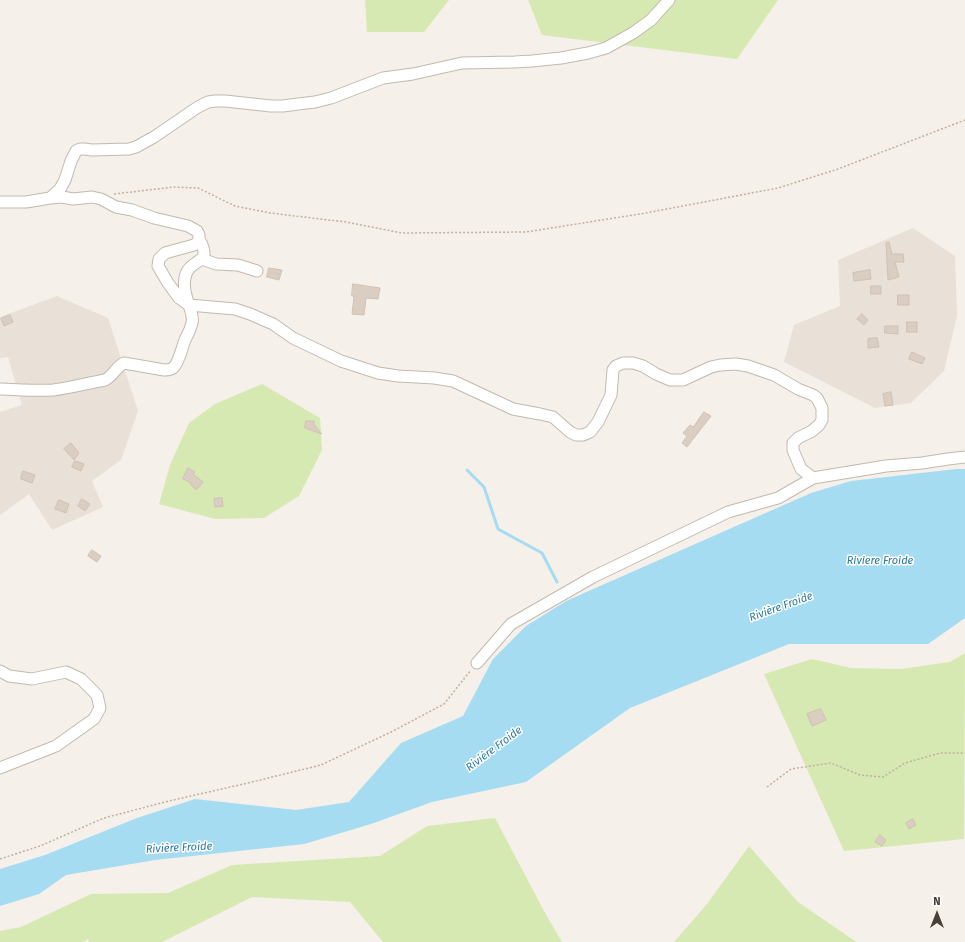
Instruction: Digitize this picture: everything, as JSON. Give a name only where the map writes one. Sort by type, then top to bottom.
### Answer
[{"type":"street","points":[[50,198],[60,189],[65,180],[70,161],[76,151],[80,149],[129,149],[136,147],[208,102],[225,101],[283,106],[331,98],[383,78],[413,74],[462,63],[532,61],[588,53],[606,48],[633,33],[651,20],[669,0]]},
{"type":"street","points":[[0,202],[26,202],[62,197],[73,199],[92,197],[101,199],[116,207],[188,226],[197,232],[205,253],[202,259],[190,268],[185,276],[184,286],[192,316],[191,327],[173,368],[164,370],[124,363],[105,380],[53,390],[0,389]]},
{"type":"street","points":[[199,238],[197,243],[194,245],[165,253],[159,259],[158,266],[168,283],[179,298],[188,305],[235,310],[250,314],[272,324],[293,338],[341,361],[378,373],[453,381],[513,409],[553,417],[570,432],[576,435],[590,432],[598,422],[611,395],[613,370],[616,366],[623,363],[633,363],[643,366],[670,380],[683,380],[711,367],[736,364],[748,366],[774,375],[798,389],[813,395],[817,398],[822,408],[822,420],[819,425],[812,431],[798,438],[794,443],[793,450],[801,469],[813,478]]},
{"type":"street","points":[[202,259],[216,264],[238,265],[257,271]]},
{"type":"street","points":[[477,664],[511,624],[593,577],[728,512],[778,498],[813,478],[886,466],[965,457]]},
{"type":"street","points":[[0,671],[9,676],[32,679],[66,672],[81,679],[97,695],[100,708],[94,719],[56,746],[0,768]]},
{"type":"path","points":[[113,194],[174,188],[198,188],[235,206],[270,213],[346,222],[402,233],[526,232],[646,213],[778,188],[838,169],[965,120]]},
{"type":"path","points":[[0,859],[40,846],[104,818],[169,800],[248,784],[321,765],[391,732],[444,704],[477,664]]},
{"type":"path","points":[[767,787],[791,769],[831,763],[860,775],[883,777],[905,763],[940,753],[965,753]]},
{"type":"shaded area","points":[[913,228],[955,256],[957,316],[944,371],[911,403],[875,408],[784,362],[794,325],[840,306],[838,260]]},
{"type":"shaded area","points":[[57,296],[108,318],[138,411],[121,460],[92,481],[103,507],[52,530],[29,494],[0,515],[0,412],[22,405],[8,357],[0,358],[0,317]]},
{"type":"green space","points":[[365,0],[449,0],[424,32],[367,32]]},
{"type":"green space","points":[[528,0],[778,0],[737,59],[542,35]]},
{"type":"green space","points":[[262,384],[320,418],[322,450],[299,496],[264,518],[215,519],[159,504],[170,465],[189,423],[215,404]]},
{"type":"green space","points":[[965,653],[964,839],[844,851],[764,674],[812,659],[851,668],[901,669],[950,662]]},
{"type":"green space","points":[[495,818],[562,942],[383,942],[350,902],[252,897],[162,942],[89,942],[88,939],[83,942],[0,942],[0,931],[21,927],[91,894],[168,893],[232,865],[380,856],[427,826]]},
{"type":"green space","points":[[749,846],[798,902],[856,942],[674,942],[707,904]]},
{"type":"water","name":"Riviere Froide","points":[[965,469],[965,618],[928,644],[789,644],[630,708],[526,782],[432,802],[371,824],[304,844],[155,860],[66,875],[39,894],[0,906],[0,869],[45,855],[137,818],[195,799],[296,810],[349,802],[401,743],[463,716],[493,659],[526,626],[566,601],[811,493],[851,481]]},
{"type":"building","points":[[889,242],[892,254],[903,254],[904,262],[895,262],[899,277],[888,280],[886,243]]},
{"type":"building","points":[[269,268],[282,270],[279,280],[267,277]]},
{"type":"building","points":[[870,270],[871,279],[854,281],[853,273]]},
{"type":"building","points":[[353,284],[380,288],[378,299],[366,298],[364,315],[352,314],[354,296],[352,296]]},
{"type":"building","points":[[871,286],[881,286],[881,294],[871,294]]},
{"type":"building","points":[[898,295],[909,295],[909,305],[898,305]]},
{"type":"building","points":[[862,314],[868,320],[864,325],[857,319]]},
{"type":"building","points":[[10,315],[13,322],[4,326],[1,319]]},
{"type":"building","points":[[907,322],[917,322],[917,332],[907,332]]},
{"type":"building","points":[[885,326],[898,326],[898,334],[885,333]]},
{"type":"building","points":[[877,338],[879,347],[868,348],[868,339]]},
{"type":"building","points":[[912,352],[925,358],[922,364],[909,359]]},
{"type":"building","points":[[891,392],[893,405],[885,406],[883,394]]},
{"type":"building","points":[[704,412],[711,416],[687,447],[682,443],[687,436],[683,433],[690,425],[693,427]]},
{"type":"building","points":[[306,421],[314,421],[314,425],[322,434],[305,428]]},
{"type":"building","points":[[71,443],[79,453],[74,460],[64,449]]},
{"type":"building","points":[[75,461],[84,464],[81,471],[72,467]]},
{"type":"building","points":[[188,468],[195,472],[193,474],[203,482],[196,490],[190,484],[191,483],[183,479]]},
{"type":"building","points":[[23,471],[35,475],[32,483],[21,479]]},
{"type":"building","points":[[222,498],[223,506],[215,507],[214,499]]},
{"type":"building","points":[[82,499],[90,504],[85,511],[78,506]]},
{"type":"building","points":[[59,500],[69,504],[66,513],[55,509]]},
{"type":"building","points":[[92,550],[101,556],[97,562],[88,556]]},
{"type":"building","points":[[821,709],[826,720],[812,726],[807,714]]},
{"type":"building","points":[[913,819],[916,825],[909,829],[906,823]]},
{"type":"building","points":[[880,835],[886,840],[882,846],[875,842]]},
{"type":"waterway","points":[[467,470],[484,487],[498,529],[542,553],[557,582]]},
{"type":"water label","name":"Rivière Froide","points":[[781,607]]},
{"type":"water label","name":"Rivière Froide","points":[[494,749]]},
{"type":"water label","name":"Rivière Froide","points":[[179,848]]}]
